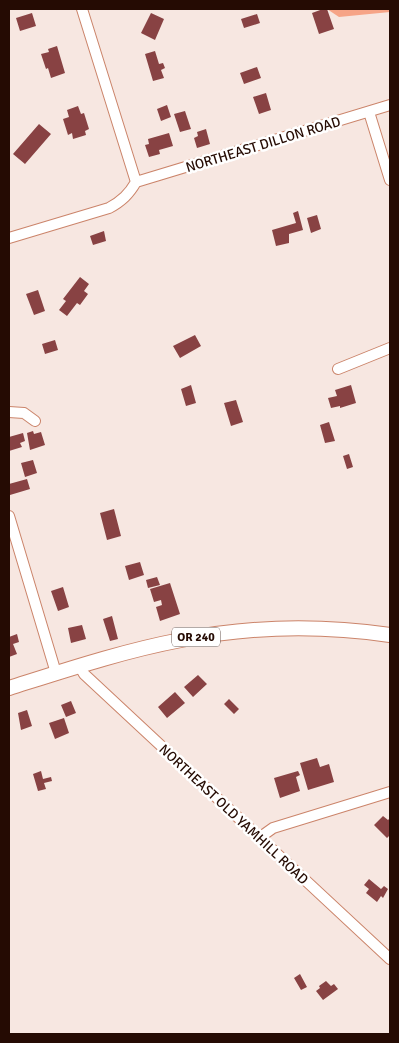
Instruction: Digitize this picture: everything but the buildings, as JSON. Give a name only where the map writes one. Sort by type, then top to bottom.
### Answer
[{"type":"main road","name":"OR 240","points":[[9,688],[144,648],[175,641],[253,630],[320,628],[390,635]]},
{"type":"street","points":[[9,238],[110,208],[128,194],[136,182],[83,10],[94,9]]},
{"type":"street","name":"NORTHEAST DILLON ROAD","points":[[136,182],[390,105]]},
{"type":"street","points":[[369,112],[390,180]]},
{"type":"street","points":[[338,369],[390,348]]},
{"type":"street","points":[[9,412],[24,413],[34,421]]},
{"type":"street","points":[[9,516],[56,673]]},
{"type":"street","name":"NORTHEAST OLD YAMHILL ROAD","points":[[80,666],[84,674],[390,960]]},
{"type":"street","points":[[259,838],[273,828],[390,792]]},
{"type":"shaded area","points":[[327,9],[390,9],[390,12],[339,17]]}]
